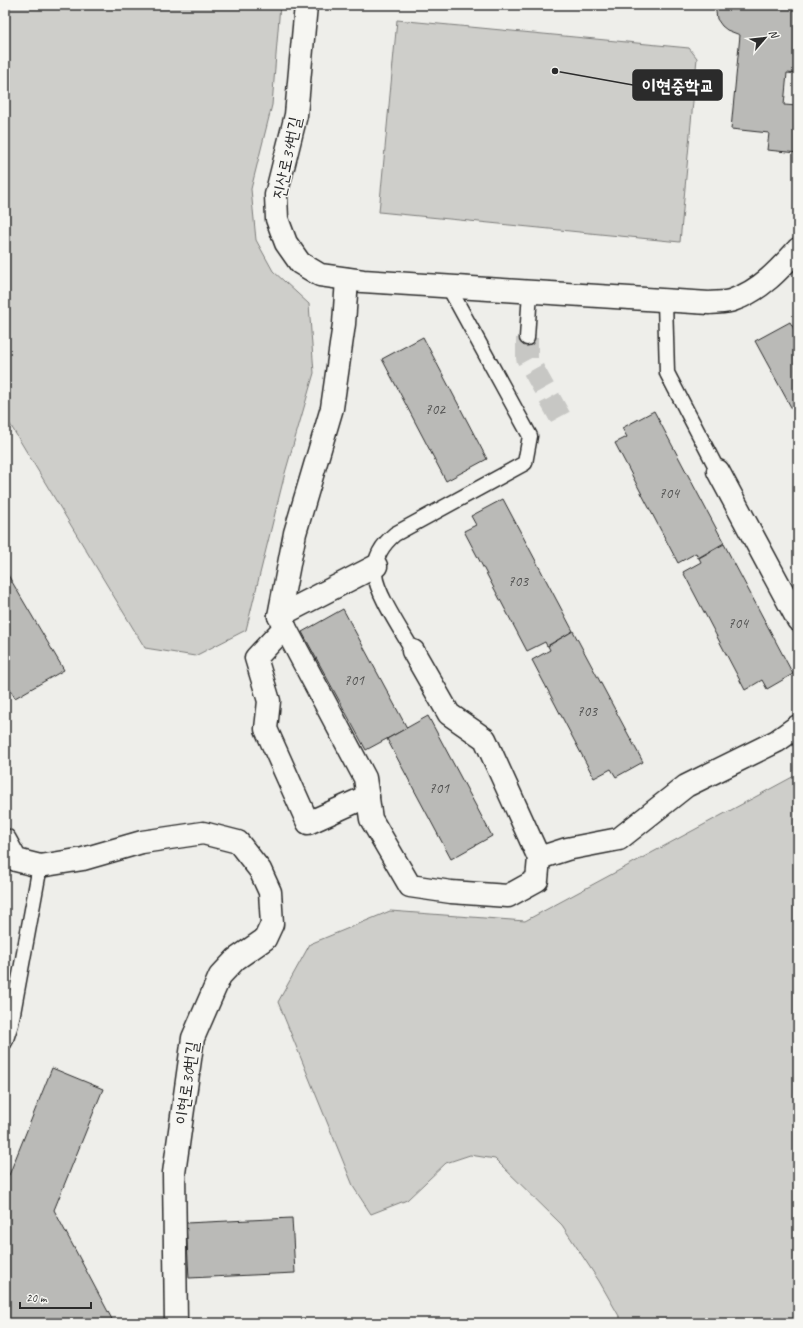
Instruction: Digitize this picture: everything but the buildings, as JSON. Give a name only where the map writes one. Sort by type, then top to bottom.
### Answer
[{"type":"street","name":"진산로34번길","points":[[306,5],[296,115],[276,195],[277,219],[286,243],[300,263],[320,275],[355,280],[709,303],[732,301],[755,290],[776,273],[798,249]]},
{"type":"street","points":[[355,280],[344,324],[332,408],[295,532],[282,621],[365,778],[371,819],[410,886],[451,892],[508,896],[537,880],[539,858],[485,739],[449,714],[413,651]]},
{"type":"street","points":[[718,471],[798,620]]},
{"type":"street","points":[[368,796],[308,823],[266,729],[269,701],[256,658],[282,621],[376,566]]},
{"type":"street","points":[[539,858],[567,849],[619,839],[686,786],[777,741],[798,726]]},
{"type":"street","name":"이현로30번길","points":[[5,840],[16,860],[40,866],[83,859],[142,842],[203,833],[238,842],[260,870],[270,892],[272,924],[265,939],[255,948],[236,959],[220,976],[193,1038],[174,1173],[176,1323]]},
{"type":"lane","points":[[413,651],[381,593],[375,574],[376,560],[383,544],[394,534],[524,462],[530,436],[448,286]]},
{"type":"lane","points":[[527,338],[530,292]]},
{"type":"lane","points":[[665,301],[666,373],[718,471]]},
{"type":"lane","points":[[5,1042],[11,1024],[40,866]]},
{"type":"shaded area","points":[[5,5],[280,5],[272,105],[251,189],[256,240],[273,271],[309,304],[314,373],[285,473],[246,630],[195,656],[145,648],[5,416]]},
{"type":"shaded area","points":[[397,20],[689,48],[697,58],[680,242],[379,212]]},
{"type":"shaded area","points":[[798,774],[798,1323],[623,1323],[599,1281],[562,1225],[495,1159],[470,1155],[446,1163],[407,1200],[371,1214],[354,1188],[278,1002],[310,944],[390,911],[525,921]]},
{"type":"tunnel","points":[[527,338],[527,358],[560,417]]},
{"type":"place","name":"이현중학교","points":[[555,71]]}]
